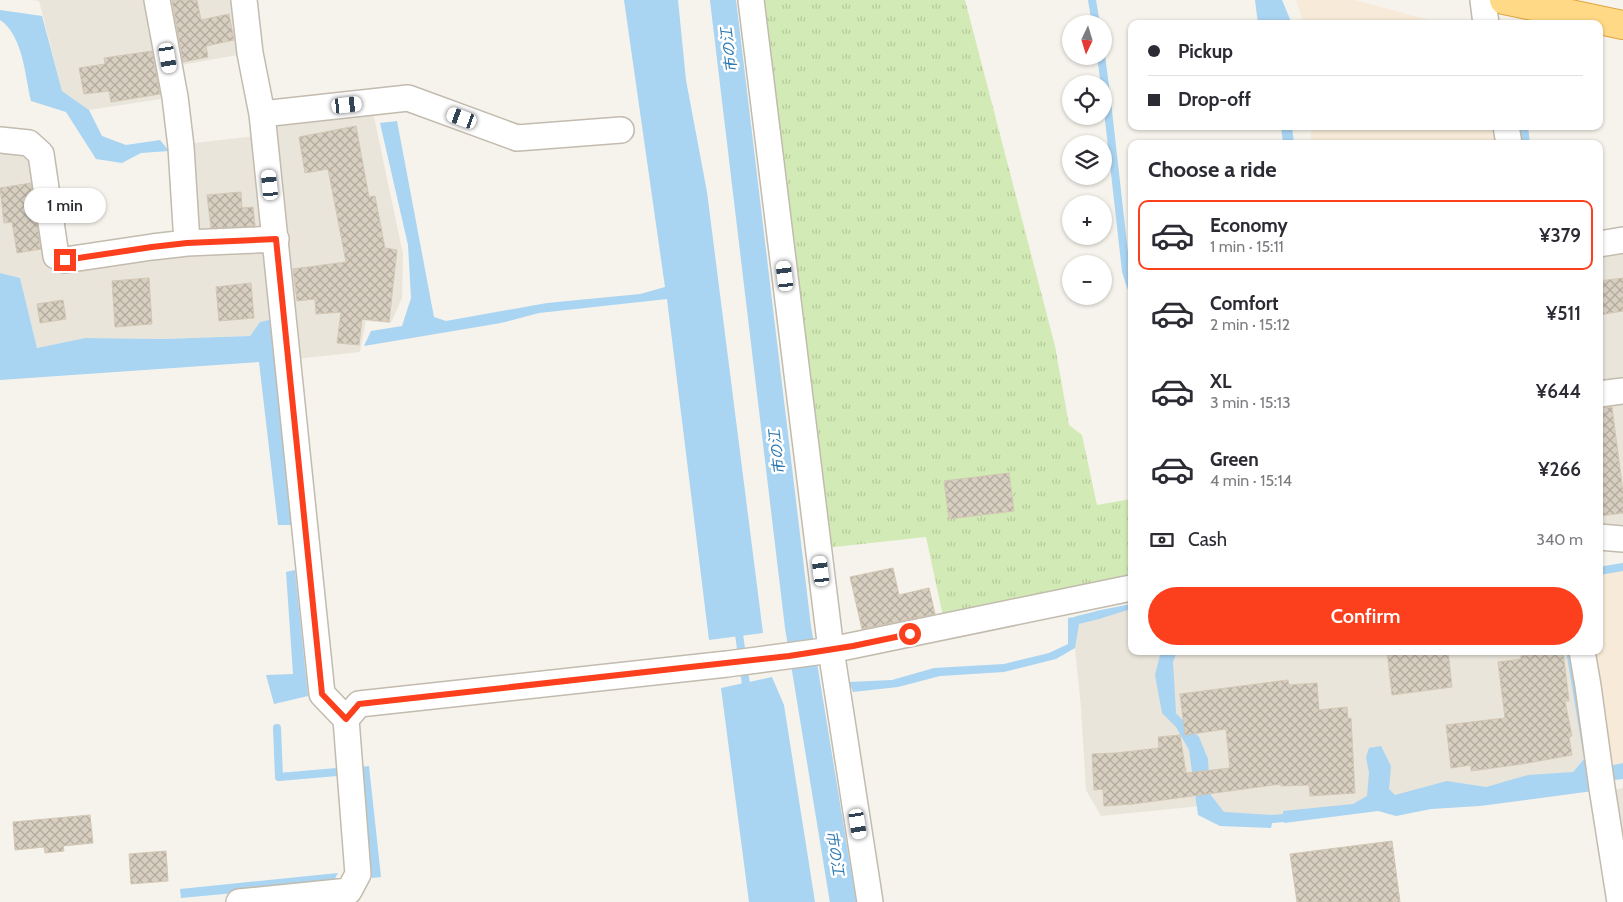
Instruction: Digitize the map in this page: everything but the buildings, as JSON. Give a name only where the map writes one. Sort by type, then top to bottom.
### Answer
[{"type":"highway","points":[[1504,0],[1599,20]]},
{"type":"highway","points":[[1603,21],[1623,25]]},
{"type":"street","points":[[157,0],[175,98],[181,147],[187,243]]},
{"type":"street","points":[[239,902],[349,891],[358,874],[346,719],[322,694],[262,114],[250,53],[244,0]]},
{"type":"street","points":[[751,0],[831,650],[870,902]]},
{"type":"street","points":[[1483,0],[1486,20]]},
{"type":"street","points":[[262,114],[408,98],[517,138],[621,130]]},
{"type":"street","points":[[0,140],[29,143],[41,154],[56,256],[65,260],[187,243],[276,239]]},
{"type":"street","points":[[1603,243],[1623,240]]},
{"type":"street","points":[[1603,394],[1623,391]]},
{"type":"street","points":[[1603,537],[1623,539]]},
{"type":"street","points":[[346,719],[359,704],[727,664],[831,650],[1128,589]]},
{"type":"street","points":[[1583,655],[1620,902]]},
{"type":"shaded area","points":[[32,0],[250,0],[243,54],[176,66],[180,96],[89,110],[62,91],[39,1]]},
{"type":"shaded area","points":[[1296,0],[1355,0],[1429,20],[1303,20]]},
{"type":"shaded area","points":[[373,112],[403,254],[402,298],[391,323],[366,321],[360,352],[296,359],[282,247],[289,245],[275,134],[276,120]]},
{"type":"shaded area","points":[[1311,130],[1498,130],[1500,140],[1311,140]]},
{"type":"shaded area","points":[[0,133],[36,135],[62,248],[181,238],[186,144],[255,136],[273,319],[260,322],[250,336],[163,339],[85,338],[37,348],[20,278],[0,273]]},
{"type":"shaded area","points":[[1623,228],[1623,530],[1603,528],[1603,231]]},
{"type":"shaded area","points":[[1623,564],[1623,763],[1609,766],[1590,655],[1603,655],[1603,567]]},
{"type":"shaded area","points":[[1128,605],[1128,655],[1573,655],[1584,759],[1573,772],[1574,782],[1264,821],[1220,819],[1201,806],[1101,816],[1086,790],[1075,648],[1068,618]]},
{"type":"shaded area","points":[[1623,788],[1623,882],[1611,790]]},
{"type":"green space","points":[[758,0],[965,0],[1055,346],[1069,425],[1082,435],[1097,505],[1128,500],[1128,583],[944,621],[926,537],[825,548]]},
{"type":"water","points":[[624,0],[678,0],[686,80],[707,192],[763,633],[709,640],[667,299],[539,313],[501,323],[364,346],[371,331],[402,326],[411,298],[408,245],[380,123],[397,121],[434,317],[446,321],[547,303],[640,294],[665,287]]},
{"type":"water","points":[[1255,0],[1282,0],[1290,20],[1258,20]]},
{"type":"water","points":[[0,10],[42,16],[62,91],[89,110],[102,136],[126,145],[160,140],[169,151],[141,153],[122,163],[96,159],[66,112],[31,101],[22,57],[14,35],[0,20]]},
{"type":"water","points":[[1281,130],[1292,130],[1294,140],[1283,140]]},
{"type":"water","points":[[0,273],[20,278],[37,348],[85,338],[163,339],[250,336],[260,322],[273,319],[292,525],[278,525],[259,362],[0,380]]},
{"type":"water","points":[[295,570],[308,696],[274,704],[266,675],[293,674],[286,572]]},
{"type":"water","points":[[1128,605],[1128,610],[1099,619],[1096,611]]},
{"type":"water","points":[[1077,617],[1079,624],[1075,648],[1056,659],[1004,672],[940,676],[898,687],[853,692],[849,682],[892,680],[934,668],[1004,664],[1049,653],[1068,644],[1068,618]]},
{"type":"water","points":[[1160,655],[1176,655],[1173,662],[1176,713],[1199,737],[1208,759],[1210,794],[1224,812],[1274,815],[1271,828],[1220,826],[1198,815],[1189,750],[1176,727],[1162,713],[1155,675]]},
{"type":"water","points":[[1567,655],[1575,655],[1593,791],[1480,806],[1431,809],[1396,816],[1378,811],[1284,823],[1283,811],[1353,804],[1367,796],[1369,773],[1366,757],[1369,748],[1381,746],[1391,766],[1389,789],[1395,795],[1447,781],[1486,787],[1528,775],[1573,772],[1584,759]]},
{"type":"water","points":[[772,677],[784,705],[815,902],[749,902],[721,688]]},
{"type":"water","points":[[1623,763],[1623,779],[1615,780],[1609,766]]},
{"type":"water","points":[[369,766],[381,877],[372,878],[361,767]]},
{"type":"water","points":[[338,873],[332,884],[181,898],[180,889]]},
{"type":"waterway","name":"市の江","points":[[723,0],[798,627],[843,902]]},
{"type":"waterway","points":[[1092,0],[1094,15]]},
{"type":"waterway","points":[[1102,65],[1128,277]]},
{"type":"waterway","points":[[1524,130],[1526,140]]},
{"type":"waterway","points":[[1603,570],[1623,567]]},
{"type":"waterway","points":[[1078,620],[1098,615]]},
{"type":"waterway","points":[[738,627],[747,692]]},
{"type":"waterway","points":[[277,728],[279,777],[337,772]]},
{"type":"waterway","points":[[1273,819],[1283,818]]},
{"type":"route","points":[[65,260],[187,243],[276,239],[322,694],[346,719],[359,704],[727,664],[831,650],[910,634]]}]
